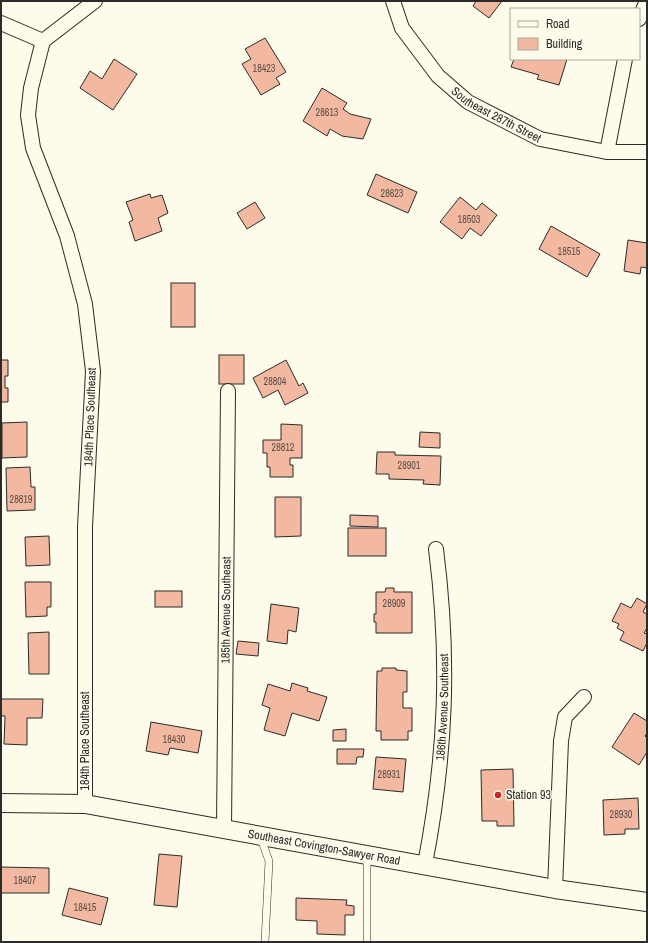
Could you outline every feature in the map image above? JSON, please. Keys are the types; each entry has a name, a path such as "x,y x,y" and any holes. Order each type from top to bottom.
{"street":[{"path":"1,23 42,41 95,1"},
{"name":"Southeast 287th Street","path":"393,1 402,28 438,76 468,102 540,139 607,152 647,152"},
{"path":"640,17 647,1"},
{"name":"184th Place Southeast","path":"42,41 31,88 29,108 33,148 67,236 85,304 93,371 85,526 85,804"},
{"path":"607,152 625,60"},
{"name":"185th Avenue Southeast","path":"224,828 228,392"},
{"name":"186th Avenue Southeast","path":"425,864 438,790 445,712 444,630 436,549"},
{"path":"555,889 561,741 565,717 584,698"},
{"name":"Southeast Covington-Sawyer Road","path":"1,804 85,804 425,864 555,889 647,902"}],"lane":[{"path":"259,834 269,861 265,942"},
{"path":"367,854 367,942"}],"building":[{"path":"476,1 502,1 489,18 473,6"},
{"path":"265,38 286,72 276,78 280,84 261,95 242,64 251,59 245,49"},
{"path":"114,59 137,74 113,110 80,88 90,71 102,79"},
{"path":"514,60 567,60 559,85 537,79 539,75 511,67"},
{"path":"322,88 347,103 343,109 350,114 371,119 363,139 342,136 330,129 327,136 303,121"},
{"path":"376,174 417,192 408,213 367,195"},
{"path":"150,194 151,198 162,195 168,213 158,218 162,231 135,241 129,222 133,220 126,202"},
{"path":"460,197 476,210 482,203 497,215 481,236 470,228 462,239 440,222"},
{"path":"255,202 265,218 247,229 237,213"},
{"path":"551,226 600,254 587,277 539,249"},
{"path":"628,240 647,243 647,268 641,267 640,274 624,271"},
{"path":"171,283 195,283 195,327 171,327"},
{"path":"219,355 244,355 244,384 219,384"},
{"path":"1,360 8,360 8,376 5,376 5,388 8,388 8,402 1,402"},
{"path":"286,360 299,386 303,383 308,393 285,405 278,390 263,398 253,378"},
{"path":"27,422 27,457 2,458 2,423"},
{"path":"281,424 302,425 302,458 290,458 290,465 293,465 293,477 270,477 270,467 267,467 267,453 263,453 263,440 281,440"},
{"path":"420,432 440,433 440,448 419,447"},
{"path":"377,452 395,452 395,455 441,456 440,485 423,484 424,480 389,479 389,474 376,474"},
{"path":"30,467 31,487 35,487 35,510 7,511 6,468"},
{"path":"275,497 301,497 301,536 275,537"},
{"path":"350,515 378,516 378,527 350,526"},
{"path":"348,528 386,528 386,556 348,556"},
{"path":"49,536 50,565 26,566 25,537"},
{"path":"25,582 51,582 51,607 47,607 47,616 26,617"},
{"path":"386,588 394,588 394,592 412,592 412,633 376,633 374,614 376,614 376,592 385,592"},
{"path":"155,591 182,591 182,607 155,607"},
{"path":"637,598 647,604 643,612 647,614 647,628 644,633 647,634 647,643 643,651 620,640 624,632 617,628 619,624 612,621 621,603 631,608"},
{"path":"271,604 299,608 296,632 288,630 287,644 267,641"},
{"path":"49,632 49,674 29,674 28,633"},
{"path":"238,641 259,643 258,656 236,654"},
{"path":"382,668 396,668 396,670 407,671 407,692 403,692 403,708 412,708 412,731 408,731 408,740 381,740 381,731 376,731 377,671 382,671"},
{"path":"292,683 308,688 307,691 327,697 319,721 292,713 285,736 264,730 270,708 262,705 268,684 290,691"},
{"path":"1,699 43,699 42,718 27,718 27,745 4,744 5,716 1,716"},
{"path":"634,713 647,721 647,733 645,736 647,738 647,752 639,765 612,747"},
{"path":"151,722 202,731 198,753 170,748 168,755 146,751"},
{"path":"346,729 346,741 333,741 333,730"},
{"path":"337,749 364,749 363,757 357,757 356,764 337,764"},
{"path":"376,757 406,759 403,792 373,789"},
{"name":"Station 93","path":"513,769 514,826 497,826 497,821 482,821 481,770"},
{"path":"638,798 639,829 625,829 625,834 604,835 603,800"},
{"path":"159,854 182,856 177,907 154,905"},
{"path":"1,867 49,868 49,893 1,893"},
{"path":"69,888 108,898 101,925 62,915"},
{"path":"296,898 347,900 346,905 354,906 354,915 345,915 345,935 317,934 317,921 296,920"}],"place":[{"name":"Station 93","path":"498,795"}]}
